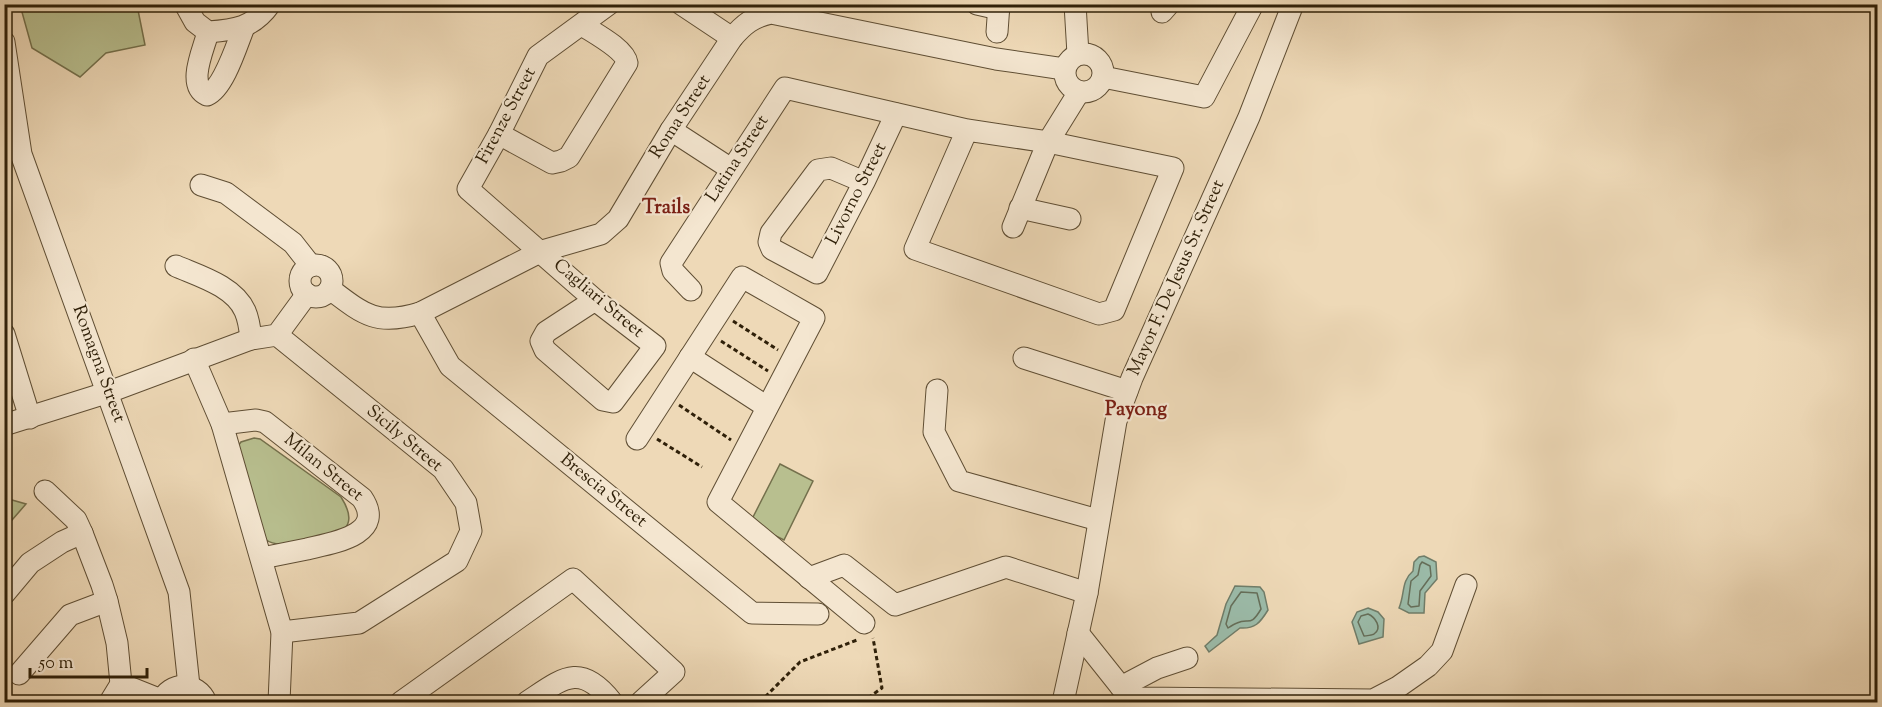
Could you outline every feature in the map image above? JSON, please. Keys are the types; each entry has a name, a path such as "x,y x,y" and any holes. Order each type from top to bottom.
{"street":[{"path":"185,4 195,22 208,32 244,27 256,20 268,6"},
{"name":"Firenze Street","path":"468,189 499,134 538,56 609,4"},
{"path":"681,4 732,38"},
{"path":"978,4 999,7 997,32"},
{"path":"1071,62 1084,54 1097,58 1103,70 1101,83 1091,91 1079,92 1066,81 1071,62 1075,4"},
{"path":"1103,77 1204,97 1253,4"},
{"name":"Mayor F. De Jesus Sr. Street","path":"1063,702 1087,593 1116,421 1127,390 1249,117 1293,4"},
{"name":"Roma Street","path":"330,289 356,309 370,316 400,319 420,313 542,251 601,234 618,219 671,130 732,38 756,16 771,13 996,59 1071,62"},
{"path":"499,134 552,163 561,162 568,157 627,63 622,52 582,25"},
{"path":"208,32 196,81 201,91 207,95 216,90 221,81 244,27"},
{"name":"Romagna Street","path":"4,42 21,154 109,392 179,592 189,686"},
{"name":"Latina Street","path":"691,290 673,272 671,263 785,88 896,114"},
{"path":"1070,219 1016,218 1048,142 1079,92"},
{"path":"896,114 967,130 1048,142 1173,168 1114,310 1099,314 915,249 967,130"},
{"name":"Livorno Street","path":"864,183 831,168 818,170 771,233 769,242 772,249 817,273 864,183 896,114"},
{"path":"671,130 731,170"},
{"path":"201,185 226,193 293,243 310,266"},
{"name":"Cagliari Street","path":"468,189 596,300 655,346 613,402 603,400 546,350 541,341 546,332 596,300"},
{"path":"320,265 329,271 333,280 330,289 322,296 308,294 300,282 303,272 310,266 320,265"},
{"path":"176,266 221,286 235,297 245,309 251,339"},
{"path":"640,435 742,277 814,318 718,502 868,629"},
{"path":"4,424 30,418 109,392 251,339 277,335 308,294"},
{"name":"Brescia Street","path":"420,313 450,366 752,613 818,614"},
{"path":"4,334 30,418"},
{"name":"Sicily Street","path":"277,335 443,469 466,503 471,531 457,561 359,623 282,632"},
{"path":"690,357 767,407"},
{"path":"1024,358 1127,390"},
{"path":"195,359 222,424 282,632 279,702"},
{"path":"937,390 934,432 959,481 1098,520"},
{"name":"Milan Street","path":"222,424 256,420 265,422 362,498 367,505 369,514 366,524 344,541 262,558"},
{"path":"45,491 76,520 102,585 117,643 116,693 161,701 165,694 176,687 189,686 202,694 206,702"},
{"path":"4,594 30,563 82,533"},
{"path":"809,578 844,565 895,605 1006,567 1087,593"},
{"path":"401,702 573,579 674,672 641,702"},
{"path":"1078,633 1121,687 1138,698 1373,700 1398,687 1428,666 1442,651 1466,585"},
{"path":"20,674 70,615 107,601"},
{"path":"1121,687 1157,668 1187,658"},
{"path":"527,702 559,681 579,678 595,684 612,702"}],"path":[{"path":"719,312 792,359"},
{"path":"707,331 781,380"},
{"path":"665,396 745,449"},
{"path":"640,435 702,467"},
{"path":"760,702 800,662 868,629 882,688 862,702"}],"shaded area":[{"path":"20,5 137,5 145,45 106,53 80,77 32,48"},
{"path":"254,438 260,439 341,497 349,517 344,529 330,536 287,544 275,544 265,539 238,446 241,442"},
{"path":"780,464 813,481 784,540 750,523"},
{"path":"4,498 26,504 5,528"}],"water":[{"path":"1424,556 1436,562 1437,579 1425,593 1424,613 1409,613 1399,608 1405,583 1413,571 1414,562"},
{"path":"1235,586 1260,587 1264,592 1268,610 1257,624 1240,628 1209,652 1205,646 1217,635 1226,604"},
{"path":"1368,608 1378,612 1384,619 1383,637 1359,644 1352,622 1357,612"}],"district":[{"name":"Trails","path":"666,208"},
{"name":"Payong","path":"1136,410"}]}
